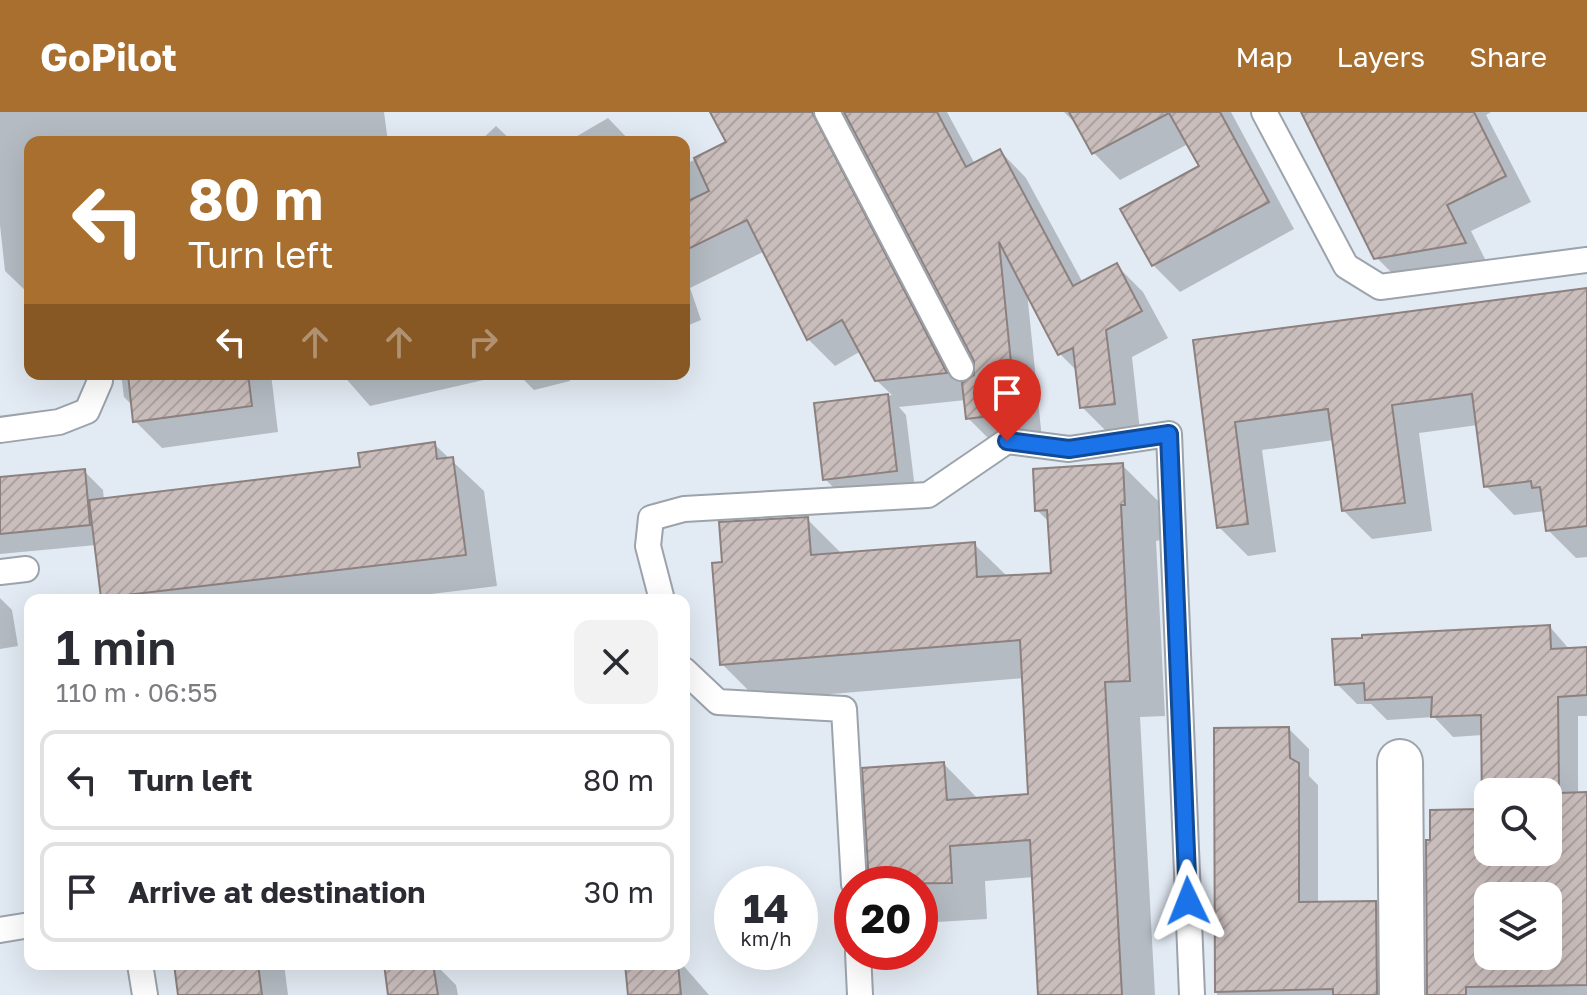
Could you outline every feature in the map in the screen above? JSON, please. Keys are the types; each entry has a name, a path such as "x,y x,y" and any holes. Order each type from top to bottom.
{"street":[{"path":"1400,762 1402,995"}],"lane":[{"path":"827,112 961,368"},
{"path":"1264,112 1346,266 1380,287 1587,260"},
{"path":"0,430 59,422 87,411 100,380"},
{"path":"660,594 648,546 651,518 684,509 928,495 1007,441 1069,449 1169,434 1192,995"},
{"path":"0,572 26,569"},
{"path":"690,676 718,702 844,709 853,866"},
{"path":"0,930 24,926"},
{"path":"141,970 145,995"},
{"path":"859,970 860,995"}],"building":[{"path":"710,112 812,112 947,373 875,381 842,320 807,340 747,220 690,248 690,200 709,191 694,158 726,142"},
{"path":"844,112 937,112 966,167 1000,149 1073,286 1117,263 1142,311 1106,330 1115,404 1080,408 1073,348 1058,355 999,242 1016,413 966,419 962,383 974,375 974,361"},
{"path":"1069,112 1220,112 1269,202 1152,266 1120,209 1199,166 1169,113 1092,154"},
{"path":"1301,112 1474,112 1506,176 1447,205 1466,243 1374,259"},
{"path":"1587,288 1587,526 1546,531 1540,487 1532,488 1531,481 1484,487 1472,394 1392,405 1405,503 1342,511 1328,409 1235,422 1248,524 1217,528 1193,340"},
{"path":"129,380 249,380 252,406 133,422"},
{"path":"888,394 897,471 823,480 814,403"},
{"path":"435,442 437,459 453,457 466,555 135,594 101,594 89,500 360,467 358,453"},
{"path":"1123,463 1125,505 1121,505 1130,681 1105,682 1122,995 1038,995 1030,840 950,846 952,883 938,883 938,866 868,866 862,768 944,762 947,800 1028,794 1020,640 720,665 712,563 722,562 719,522 808,517 811,555 975,542 977,577 1051,573 1047,510 1035,511 1033,469"},
{"path":"85,469 90,525 0,534 0,477"},
{"path":"1550,625 1551,649 1587,647 1587,695 1558,697 1559,778 1482,778 1481,715 1431,717 1432,697 1365,700 1364,683 1335,685 1332,639 1362,638 1362,635"},
{"path":"1289,727 1290,758 1299,763 1299,902 1376,901 1377,995 1333,995 1333,989 1215,992 1214,728"},
{"path":"1587,792 1587,985 1466,987 1466,995 1427,995 1426,840 1430,840 1430,810 1474,809 1474,866 1562,866 1562,793"},
{"path":"175,970 259,970 262,995 178,995"},
{"path":"385,970 434,970 438,995 388,995"},
{"path":"626,970 679,970 681,995 628,995"}],"route":[{"path":"1007,441 1069,449 1169,434 1188,901"}]}
